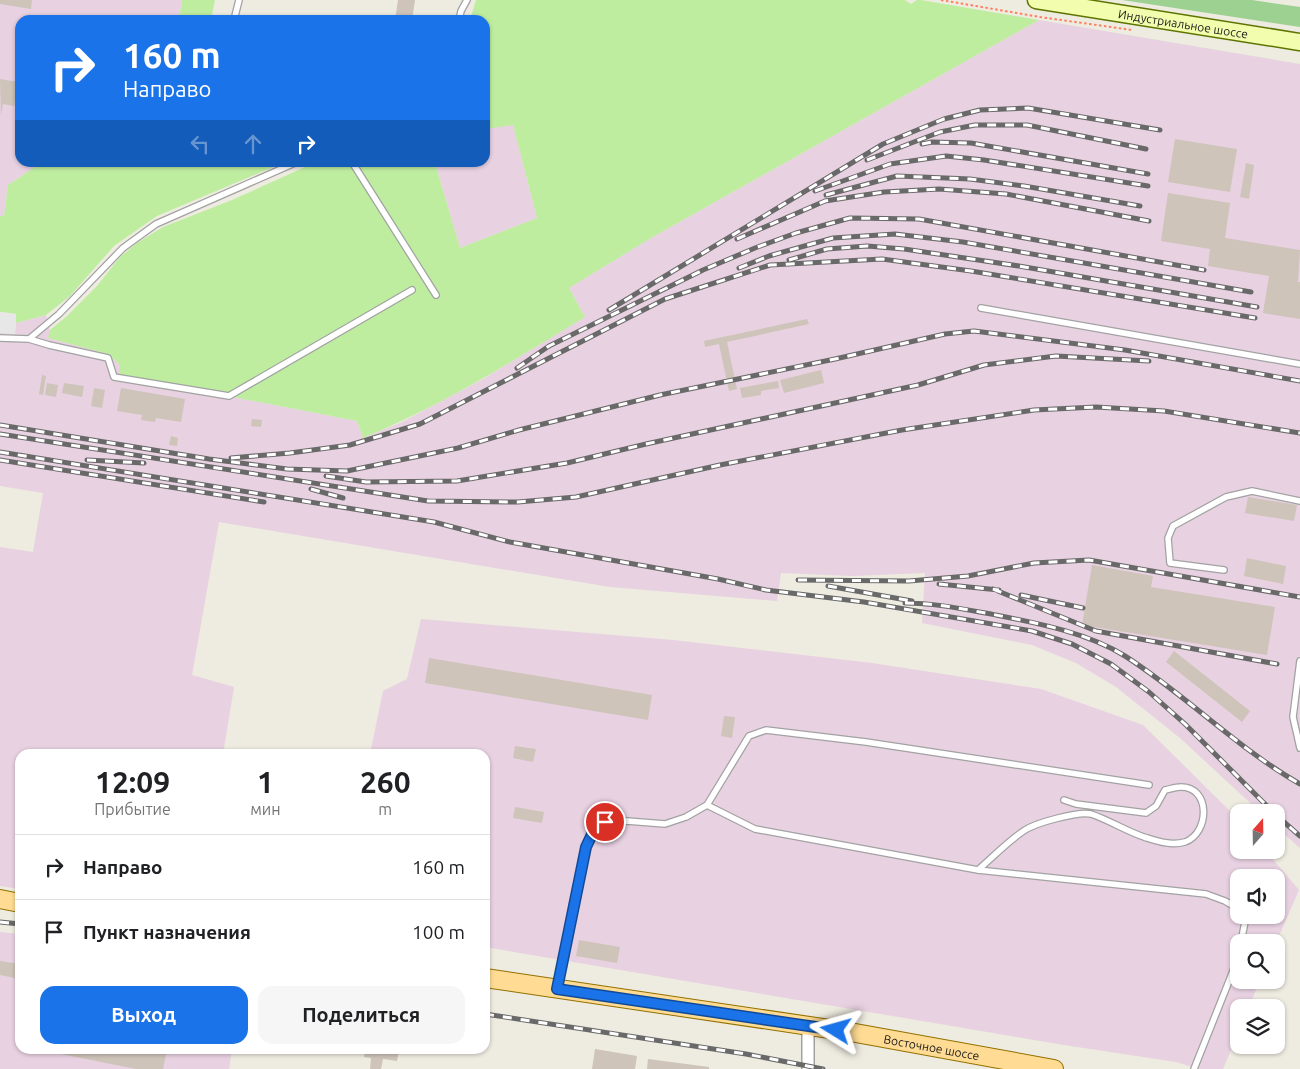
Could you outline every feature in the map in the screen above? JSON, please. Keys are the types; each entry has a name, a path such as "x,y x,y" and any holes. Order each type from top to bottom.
{"main road":[{"name":"Индустриальное шоссе","path":"1036,0 1300,42"},
{"path":"0,899 15,902"},
{"name":"Восточное шоссе","path":"490,979 850,1032 1054,1069"}],"street":[{"path":"808,1026 808,1069"}],"lane":[{"path":"235,15 239,0"},
{"path":"460,15 467,0"},
{"path":"29,339 58,314 123,248 156,224 286,167"},
{"path":"355,167 436,294"},
{"path":"0,338 29,339 108,358 114,377 229,396 412,290"},
{"path":"981,308 1300,364"},
{"path":"1224,570 1170,563 1168,538 1172,526 1226,497 1252,491 1300,501"},
{"path":"1300,661 1293,717 1300,748"},
{"path":"557,989 586,847 595,828 605,822 627,821 665,824 686,817 707,804 749,736 766,730 866,742 1149,785"},
{"path":"978,870 1026,829 1071,814 1089,814 1134,834 1167,844 1186,842 1200,829 1204,816 1203,803 1196,792 1181,787 1165,790 1156,806 1146,813 1076,804 1064,800"},
{"path":"707,804 755,829 978,870 1206,894 1230,903"},
{"path":"1194,1069 1230,979"}],"shaded area":[{"path":"0,0 182,0 180,15 15,15 15,167 35,167 8,185 4,216 0,216"},
{"path":"1039,20 1300,64 1300,848 1285,835 1285,804 1251,804 1180,738 1116,687 1076,663 1032,645 922,623 925,573 852,576 781,573 777,601 610,587 219,522 192,675 234,687 224,749 15,749 15,888 0,886 0,547 33,552 43,493 0,486 0,333 15,334 16,323 46,315 50,330 49,338 108,354 119,364 121,375 357,421 363,438 402,422 483,379 585,317 569,288 651,238"},
{"path":"513,124 537,218 460,248 436,167 490,167 490,128"},
{"path":"0,312 16,314 15,334 0,333"},
{"path":"421,619 673,640 872,663 1041,689 1143,725 1230,811 1230,859 1273,859 1281,869 1230,869 1230,924 1284,924 1280,934 1230,934 1230,989 1256,989 1252,999 1230,999 1230,1052 1223,1069 1199,1069 1176,1062 1064,1045 490,948 490,749 371,749 383,691 407,679"},
{"path":"1285,874 1299,890 1285,922"},
{"path":"0,932 15,934 15,1054 231,1054 229,1069 0,1069"}],"green space":[{"path":"182,0 215,0 212,15 180,15"},
{"path":"476,0 905,0 911,4 921,0 1039,20 651,238 569,288 585,317 449,397 363,438 357,421 120,375 119,364 108,354 48,338 50,330 97,286 120,257 137,243 163,227 232,200 305,167 436,167 460,248 537,218 513,125 490,128 490,15 472,15"},
{"path":"1122,0 1252,0 1300,7 1300,27"},
{"path":"35,167 273,167 157,216 114,246 70,296 46,315 16,323 16,314 0,312 0,216 4,216 8,185"}],"building":[{"path":"0,0 32,0 31,9 0,4"},
{"path":"398,0 415,0 413,15 396,15"},
{"path":"0,79 15,82 14,106 3,104 1,116"},
{"path":"1175,139 1237,149 1230,192 1168,182"},
{"path":"1246,163 1254,165 1249,199 1240,197"},
{"path":"1168,193 1230,203 1225,238 1300,250 1298,282 1300,282 1300,319 1263,313 1269,276 1208,266 1210,249 1161,241"},
{"path":"807,319 809,324 727,342 737,389 729,391 719,344 705,347 704,341"},
{"path":"821,370 824,383 784,393 780,380"},
{"path":"42,375 46,376 43,395 39,394"},
{"path":"778,381 779,388 761,391 761,395 742,398 740,388"},
{"path":"47,383 58,385 56,397 45,395"},
{"path":"64,383 84,386 82,397 62,393"},
{"path":"94,388 105,390 102,408 91,406"},
{"path":"121,388 185,399 181,422 156,418 155,422 141,420 142,415 117,411"},
{"path":"252,419 262,420 261,427 251,426"},
{"path":"171,436 178,438 177,446 169,445"},
{"path":"1248,497 1297,505 1294,521 1245,513"},
{"path":"1247,558 1286,566 1283,584 1244,576"},
{"path":"1092,565 1153,576 1151,587 1275,607 1267,655 1082,625"},
{"path":"1174,651 1250,711 1242,722 1166,662"},
{"path":"429,658 652,695 648,720 425,683"},
{"path":"724,716 735,717 732,738 721,736"},
{"path":"515,746 536,749 533,762 513,758"},
{"path":"515,807 544,812 542,823 513,818"},
{"path":"579,940 620,947 617,963 576,956"},
{"path":"0,961 15,963 15,978 0,975"},
{"path":"595,1049 637,1056 635,1069 592,1069"},
{"path":"61,1054 166,1054 163,1069 136,1069"},
{"path":"364,1054 398,1054 397,1061 383,1059 381,1069 370,1069 371,1058 364,1057"},
{"path":"648,1059 709,1067 709,1069 647,1069"}],"railway":[{"path":"609,310 883,144 944,119 980,110 1028,108 1160,130"},
{"path":"867,160 940,132 975,125 1027,125 1146,149"},
{"path":"922,144 932,142 971,143 1148,174"},
{"path":"815,191 890,164 946,156 984,160 1148,186"},
{"path":"826,195 897,176 970,179 1024,186 1140,206"},
{"path":"737,239 825,201 884,192 939,189 1006,194 1149,221"},
{"path":"517,368 549,346 703,270 796,233 850,218 919,219 1204,270"},
{"path":"739,268 769,256 833,238 895,234 963,242 1251,292"},
{"path":"789,260 827,249 867,246 904,249 1019,266 1257,307"},
{"path":"231,458 350,445 420,424 665,299 770,265 882,259 971,271 1255,318"},
{"path":"0,425 209,459 287,469 347,471 458,448 519,430 660,395 945,334 974,331 1125,350 1300,381"},
{"path":"326,476 366,482 457,481 567,463 918,385 984,365 1056,356 1149,361"},
{"path":"0,434 428,501 518,502 576,497 720,465 902,430 1034,410 1096,407 1164,411 1300,433"},
{"path":"0,452 434,522 510,542 718,579 766,590 864,602 1032,631 1072,644 1111,664 1149,692 1185,724 1265,804"},
{"path":"0,460 264,502"},
{"path":"87,460 144,463"},
{"path":"311,489 343,498"},
{"path":"798,580 909,581 968,576 1034,563 1089,560 1300,597"},
{"path":"939,584 999,590"},
{"path":"828,586 912,601"},
{"path":"993,589 1096,631 1277,664"},
{"path":"1021,595 1083,608"},
{"path":"905,603 948,607 1025,621 1060,629 1110,648 1147,671 1233,738 1300,784"},
{"path":"1285,823 1300,836"},
{"path":"0,922 15,924"},
{"path":"490,1015 746,1054 823,1069"}],"route":[{"path":"605,822 595,828 586,847 557,989 836,1030"}]}
